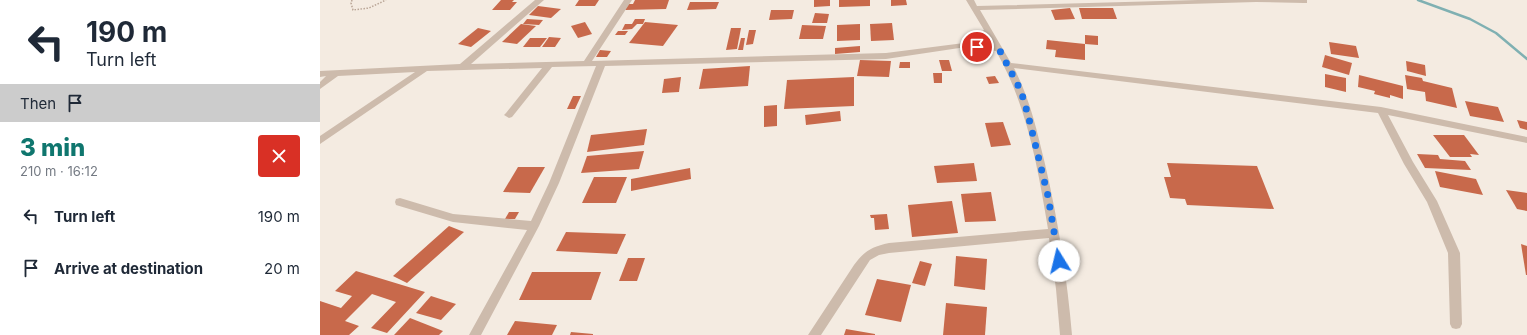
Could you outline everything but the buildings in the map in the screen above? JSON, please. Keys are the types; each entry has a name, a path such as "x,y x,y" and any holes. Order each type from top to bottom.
{"street":[{"path":"462,67 540,0"},
{"path":"586,64 628,0"},
{"path":"1066,335 1063,289 1048,196 1028,115 1021,91 1008,65 972,4 1155,4 1256,0 1304,1"},
{"path":"966,45 988,32"},
{"path":"320,74 462,67 586,64 601,65 886,56 966,45 999,49"},
{"path":"509,115 549,65"},
{"path":"475,335 534,226 554,183 601,65"},
{"path":"1008,65 1381,110 1527,140"},
{"path":"320,141 426,69"},
{"path":"320,86 335,74"},
{"path":"1381,110 1409,164 1432,201 1454,253 1456,324"},
{"path":"400,202 453,218 534,226"},
{"path":"814,335 866,257 876,251 889,248 1054,233"}],"path":[{"path":"352,0 351,3 353,10 369,8 386,0"}],"waterway":[{"path":"1418,0 1470,19 1496,33 1527,59"}],"route":[{"path":"977,47 999,49 1021,91 1048,196 1059,261"}]}
